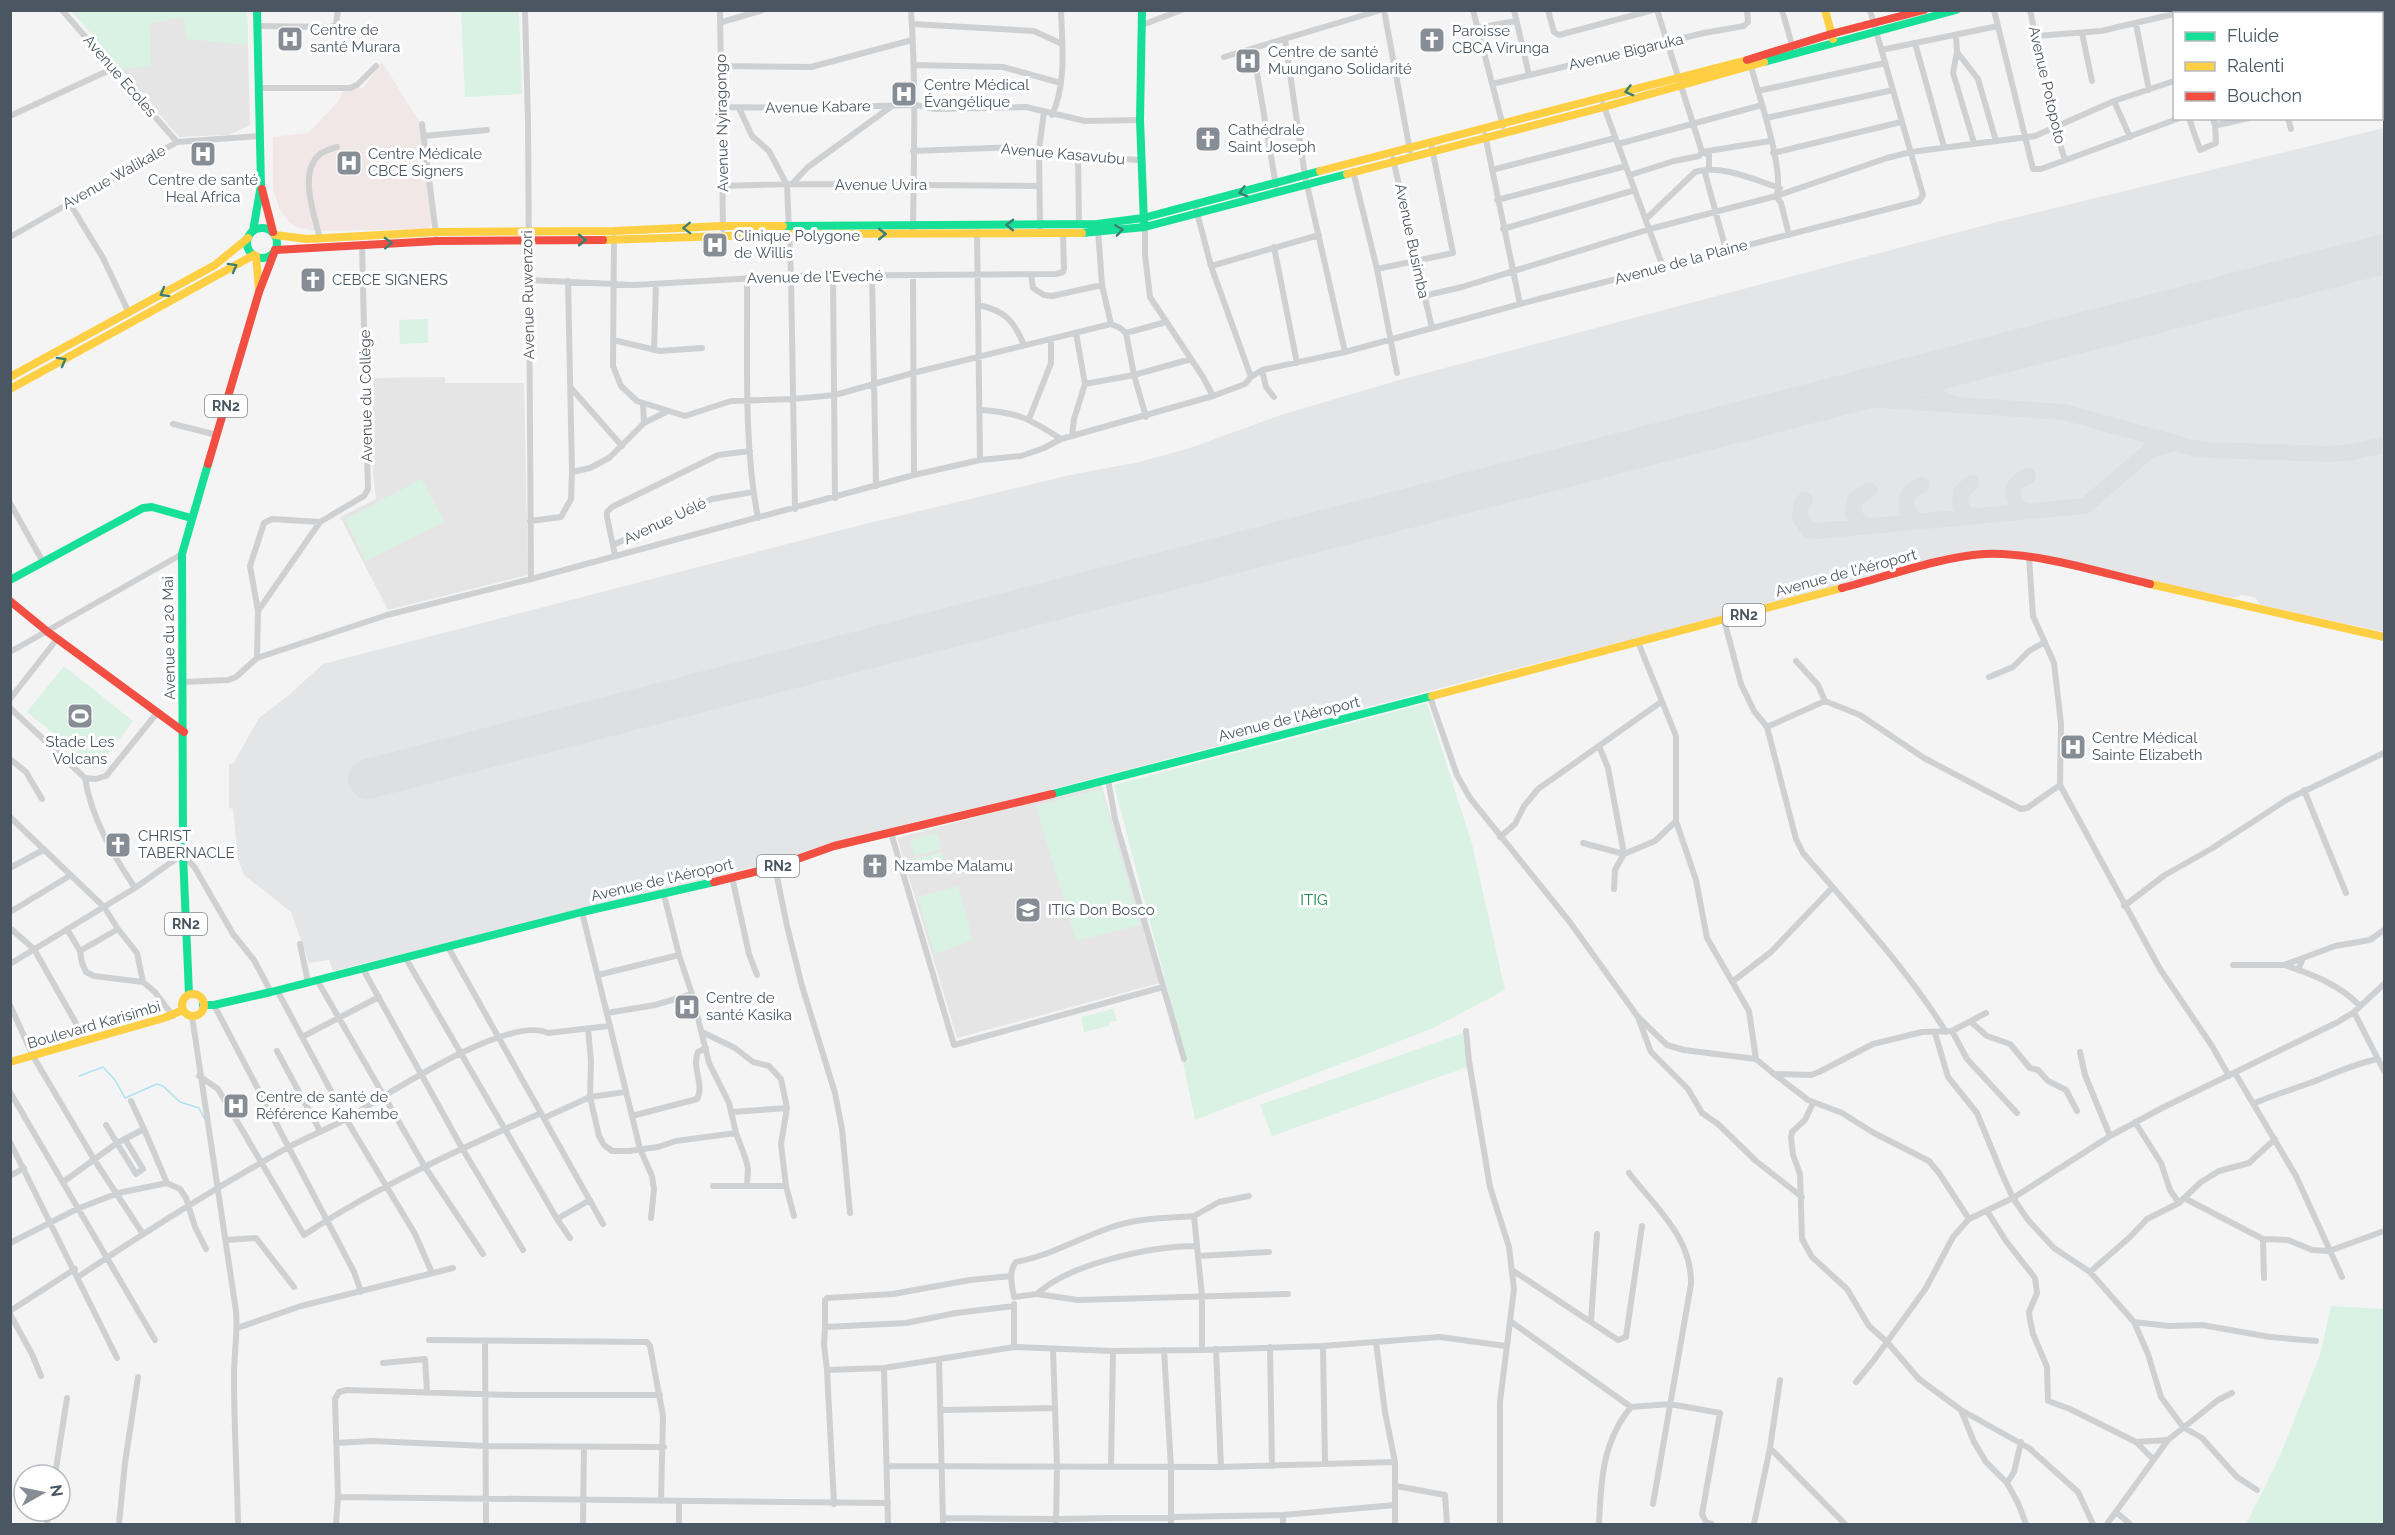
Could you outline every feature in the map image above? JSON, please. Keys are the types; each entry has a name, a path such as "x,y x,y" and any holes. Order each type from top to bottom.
{"main road":[{"name":"RN2","path":"257,10 261,185 277,243 259,292"},
{"path":"1142,10 1140,120 1144,222"},
{"path":"1825,10 1832,38"},
{"path":"1874,27 1908,12 1924,10"},
{"path":"913,230 977,224 1063,234 1197,214 1278,192 1306,180 1750,63 1832,38 1956,10"},
{"path":"1750,63 1792,45 1832,38"},
{"path":"1144,222 1275,183 1306,180"},
{"name":"RN2","path":"259,292 255,256 248,248 261,185"},
{"path":"10,377 215,265 250,234 261,228 274,234 320,239 528,235 614,236 790,230 913,230 977,235 1079,224 1097,229"},
{"path":"10,389 255,256 267,257 274,251 436,236"},
{"name":"Avenue du 20 Mai","path":"189,994 183,854 182,554 259,292"},
{"path":"10,580 147,507 191,518"},
{"name":"Avenue de l'Aéroport","path":"203,1005 214,1005 274,991 582,912 732,878 775,867 834,846 1430,697 1960,557 1986,554 2029,557 2385,637"},
{"path":"10,601 57,639 184,732"},
{"name":"RN2","path":"183,1010 183,999 189,994"},
{"path":"183,1010 192,1016 199,1014 203,1005 200,997 189,994"},
{"name":"Boulevard Karisimbi","path":"10,1062 173,1016 183,1010"}],"street":[{"name":"Avenue Ecoles","path":"62,10 177,142"},
{"path":"257,26 332,27 336,24 338,10"},
{"name":"Avenue Ruwenzori","path":"525,10 528,122 531,579"},
{"name":"Avenue Nyiragongo","path":"720,10 722,22 720,107 723,231"},
{"path":"722,22 763,10"},
{"path":"910,10 916,105 913,151 913,230"},
{"path":"1052,115 1059,99 1061,83 1061,10"},
{"path":"1142,25 1182,10"},
{"path":"1224,57 1382,10 1410,153"},
{"path":"1473,10 1503,129"},
{"path":"1514,10 1529,75"},
{"path":"1548,10 1554,32 1558,35 1655,10 1694,123 1700,154 1699,167 1705,173 1726,250"},
{"name":"Avenue Bigaruka","path":"1492,84 1666,42 1744,26 1748,22 1747,10"},
{"path":"1782,10 1792,45"},
{"name":"Avenue de la Plaine","path":"257,658 387,615 531,579 914,475 980,460 1021,456 1061,439 1146,417 1213,396 1245,384 1251,377 1263,370 1345,352 1921,200 1923,195 1870,10"},
{"path":"1994,10 2033,169 2041,169 2175,120"},
{"name":"Avenue Potopoto","path":"2030,10 2055,128 2065,160"},
{"path":"2036,36 2082,33 2173,15"},
{"path":"1477,28 1516,21"},
{"path":"912,24 1034,31 1062,45"},
{"path":"2136,24 2149,90"},
{"path":"1881,50 1998,26"},
{"path":"2082,33 2092,81"},
{"path":"1956,35 1957,52 1953,73 1974,143"},
{"path":"721,66 811,68 912,40"},
{"path":"1285,40 1306,180 1345,352"},
{"path":"1915,43 1944,147"},
{"path":"1253,49 1278,192"},
{"path":"1957,52 1978,79 1996,141"},
{"path":"1750,63 1783,189"},
{"path":"1758,91 1885,63"},
{"path":"914,65 1003,67 1061,83"},
{"path":"258,88 350,88 357,85 376,66"},
{"path":"10,116 114,68"},
{"path":"1424,296 1512,272 1650,229 1776,196 1783,189 1911,152 2027,137 2055,128 2114,101 2173,82"},
{"path":"1766,118 1893,90"},
{"path":"2114,101 2130,137"},
{"path":"1603,102 1663,267"},
{"name":"Avenue Kabare","path":"720,107 916,105 935,109 1026,106 1052,115 1096,122 1140,120"},
{"path":"1492,170 1762,105"},
{"path":"789,184 808,167 892,106"},
{"path":"739,108 752,136 769,152 789,184 795,508"},
{"path":"1040,230 1039,149 1044,112"},
{"path":"2190,120 2200,150 2216,143 2214,121"},
{"path":"2289,120 2291,129"},
{"path":"1773,153 1901,122"},
{"path":"422,124 436,236"},
{"path":"424,136 487,130"},
{"path":"1484,133 1520,304"},
{"name":"Avenue Walikale","path":"10,237 177,142 260,136"},
{"path":"1630,175 1700,154 1770,141"},
{"path":"320,239 310,202 309,183 312,168 319,155 337,147"},
{"name":"Avenue Kasavubu","path":"913,151 1010,147 1039,149 1078,157 1141,160"},
{"path":"1377,269 1451,254 1454,250 1432,147"},
{"path":"1700,154 1709,155 1710,162 1704,170"},
{"path":"1078,157 1079,224"},
{"name":"Avenue Busimba","path":"1393,157 1432,328"},
{"path":"1497,200 1626,166"},
{"path":"1352,168 1377,269 1397,373"},
{"path":"1646,219 1695,172 1704,170 1715,169 1783,189"},
{"name":"Avenue Uvira","path":"723,186 789,184 1039,186"},
{"path":"1503,229 1635,190"},
{"path":"1776,196 1781,202 1789,235"},
{"path":"69,202 103,258 129,313"},
{"path":"1195,205 1211,266 1251,377"},
{"path":"1144,222 1148,291 1213,396"},
{"path":"977,224 980,460"},
{"path":"1097,229 1102,285 1111,324"},
{"name":"Avenue de l'Eveché","path":"528,280 657,284 791,276 1063,272 1063,234"},
{"path":"1211,266 1319,235"},
{"path":"614,236 613,366 616,376 629,394 643,404 666,412 690,416 717,404 749,399 793,399 835,395 913,372 1111,324 1126,333 1134,375 1146,417"},
{"name":"Avenue du Collège","path":"320,522 364,496 368,489 362,244"},
{"path":"1274,247 1297,363"},
{"path":"1031,274 1033,288 1044,295 1052,296 1102,285"},
{"path":"833,276 835,498"},
{"path":"872,276 876,486"},
{"path":"913,276 914,475"},
{"path":"747,278 750,451 753,492 758,518"},
{"path":"530,521 557,519 564,514 571,499 573,472 568,281"},
{"path":"654,350 657,284"},
{"path":"978,305 1002,313 1017,328 1024,345"},
{"path":"1126,333 1166,322"},
{"path":"1072,436 1074,418 1085,384 1076,333"},
{"path":"1029,419 1051,363 1051,339"},
{"path":"613,340 654,350 702,348"},
{"path":"1085,384 1134,375 1191,359"},
{"path":"1263,370 1266,387 1274,397"},
{"path":"571,388 622,446"},
{"path":"643,404 644,423"},
{"path":"980,410 1003,411 1029,419 1061,439"},
{"path":"573,472 602,463 644,423 666,412"},
{"path":"173,424 218,436"},
{"path":"615,555 607,517 607,512 612,507 718,455 750,451"},
{"name":"Avenue Uélé","path":"613,545 712,499 753,492"},
{"path":"10,503 43,562"},
{"path":"183,682 228,680 236,677 257,658 258,611 250,566 264,523 272,519 320,522"},
{"path":"258,611 320,522"},
{"path":"10,652 182,554"},
{"path":"2029,557 2033,616 2054,663 2061,724 2060,785 2160,969 2275,1139 2296,1176 2342,1277"},
{"path":"1724,620 1741,684 1754,711 1767,727 1799,847 1949,1032 1967,1059 2017,1113"},
{"path":"10,699 57,639"},
{"path":"1638,642 1677,741 1676,821 1696,880 1707,938 1749,1011 1756,1059"},
{"path":"1989,677 2013,667 2029,651 2045,642"},
{"path":"1796,661 1818,685 1825,701 1860,715 1924,758 2021,809 2060,785"},
{"path":"1430,697 1457,775 1470,798 1569,921 1638,1017 1674,1049 1756,1059 1813,1103 1842,1113 1874,1133 1929,1161 1970,1219"},
{"path":"1767,727 1825,701"},
{"path":"1500,837 1515,824 1526,802 1538,789 1660,702"},
{"path":"10,708 85,778 91,806 110,848 135,888"},
{"path":"85,778 96,779 106,776 157,713"},
{"path":"1599,746 1608,768 1624,854 1615,870 1614,889"},
{"path":"2124,906 2164,875 2304,790 2385,753"},
{"path":"10,759 26,772 42,799"},
{"path":"1108,779 1115,819 1184,1059"},
{"path":"2304,790 2346,892"},
{"path":"11,820 104,907 137,953 143,982"},
{"path":"1583,843 1624,854 1655,841 1676,821"},
{"path":"891,833 954,1045 1163,987"},
{"path":"10,868 43,850"},
{"path":"10,964 135,888 183,854 195,868 233,934 254,960 302,1037 346,1119 415,1234 432,1273"},
{"path":"775,867 802,986 835,1093 842,1129 850,1213"},
{"path":"10,912 71,875"},
{"path":"732,878 749,954 757,975"},
{"path":"1732,982 1771,952 1832,888"},
{"path":"664,895 709,1063 728,1100 748,1168 747,1186"},
{"path":"582,912 640,1149 650,1168 654,1189 651,1218"},
{"path":"10,928 34,949 86,1041"},
{"path":"67,929 80,951 83,968 89,974 143,982 151,987 173,1016"},
{"path":"80,951 118,929"},
{"path":"2284,965 2335,946 2370,940 2385,930"},
{"path":"300,944 313,981 339,1018 425,1167 483,1254"},
{"path":"448,947 603,1224"},
{"path":"598,975 679,955"},
{"path":"405,957 556,1219 570,1238"},
{"path":"2298,970 2303,958"},
{"path":"2233,965 2284,965 2347,993 2360,1006"},
{"path":"363,969 462,1148 523,1250"},
{"path":"1856,1382 1926,1288 1953,1237 1970,1219 2013,1198 2135,1122 2354,1012 2385,984"},
{"path":"607,1013 655,1005 692,994"},
{"path":"302,1037 379,998"},
{"path":"10,1005 33,1056 95,1161 143,1234"},
{"path":"214,1005 290,1147 354,1272 361,1292"},
{"path":"2354,1012 2385,1071"},
{"path":"1774,1074 1811,1075 1873,1044 1922,1032 1949,1032 1986,1013"},
{"path":"192,1016 237,1328 234,1377 238,1524"},
{"path":"1638,1017 1651,1052 1688,1089 1702,1113 1718,1124 1756,1161 1802,1197"},
{"path":"1971,1022 1987,1036 2010,1044 2030,1068 2038,1070 2048,1081 2066,1090 2077,1112"},
{"path":"78,1277 218,1188 290,1147 346,1119 459,1052 533,1030 548,1033 609,1026"},
{"path":"588,1029 591,1061 590,1097 599,1136 612,1151 657,1148 676,1141 736,1133"},
{"path":"1466,1031 1490,1187 1509,1247 1514,1298 1500,1402 1500,1524"},
{"path":"702,1032 735,1047 753,1062 773,1069 781,1079 787,1108 781,1141 786,1186 794,1216"},
{"path":"1935,1033 1948,1077 1977,1113 2013,1198 2028,1220 2054,1248 2091,1272 2134,1322 2148,1354 2161,1397 2183,1427 2202,1438 2238,1477 2258,1490"},
{"path":"633,1116 697,1099 700,1093 695,1060 698,1052 706,1048"},
{"path":"277,1051 320,1131"},
{"path":"2080,1052 2085,1075 2110,1136"},
{"path":"2253,1104 2347,1066 2378,1059"},
{"path":"199,1076 218,1089 304,1235 327,1220 462,1148 590,1097 625,1092"},
{"path":"10,1092 155,1340"},
{"path":"131,1101 167,1183"},
{"path":"1813,1103 1805,1120 1792,1132 1791,1138 1793,1155 1800,1174 1802,1239 1812,1257 1847,1289 1869,1326 1887,1342 1919,1379 1961,1410 2021,1442 2078,1492 2093,1524"},
{"path":"732,1112 787,1108"},
{"path":"2135,1122 2161,1163 2170,1190 2182,1200 2263,1239 2288,1240 2306,1248 2329,1251 2385,1231"},
{"path":"106,1125 136,1174 142,1171 125,1139"},
{"path":"63,1182 117,1143 144,1129"},
{"path":"2091,1272 2130,1238 2147,1219 2182,1200 2201,1182 2219,1172 2250,1162 2275,1139"},
{"path":"10,1142 75,1269 117,1358"},
{"path":"10,1176 24,1168"},
{"path":"1629,1173 1666,1217 1688,1256 1691,1268 1688,1304 1653,1504"},
{"path":"10,1243 77,1209 118,1193 167,1183 180,1189 206,1249"},
{"path":"713,1186 786,1186"},
{"path":"1014,1347 1014,1297 1011,1276 1013,1265 1016,1262 1047,1255 1111,1227 1129,1222 1194,1216 1219,1202 1249,1196"},
{"path":"556,1219 590,1200"},
{"path":"1987,1211 2006,1241 2035,1278 2037,1293 2030,1312 2030,1320 2033,1334 2047,1367 2048,1401 2070,1409 2136,1442 2153,1459"},
{"path":"1194,1216 1202,1296 1202,1350"},
{"path":"1512,1270 1618,1340 1626,1337 1642,1226"},
{"path":"1591,1321 1597,1234"},
{"path":"226,1240 256,1238 294,1287"},
{"path":"2263,1239 2264,1278"},
{"path":"1037,1294 1060,1278 1141,1250 1171,1246 1197,1246"},
{"path":"1198,1256 1269,1251"},
{"path":"237,1328 301,1306 453,1268"},
{"path":"41,1376 10,1312 75,1269"},
{"path":"834,1504 824,1345 825,1300 827,1298 893,1294 970,1280 1011,1276"},
{"path":"1014,1297 1037,1294 1078,1300 1288,1294"},
{"path":"825,1327 906,1323 956,1312 1014,1306"},
{"path":"1510,1321 1631,1407 1670,1404 1720,1413 1702,1514 1706,1522 1712,1524"},
{"path":"2134,1322 2169,1326 2202,1326 2270,1337 2316,1341"},
{"path":"827,1370 884,1368 1014,1347 1113,1351 1202,1350 1323,1346 1440,1337 1506,1346"},
{"path":"429,1340 647,1342 660,1395 664,1447 661,1501"},
{"path":"484,1341 486,1524"},
{"path":"1376,1342 1385,1412 1395,1462 1395,1524"},
{"path":"1323,1346 1325,1464"},
{"path":"1270,1347 1272,1466"},
{"path":"1216,1348 1221,1467"},
{"path":"1053,1350 1057,1467 1056,1522"},
{"path":"1164,1350 1171,1467 1171,1521"},
{"path":"1111,1467 1113,1351"},
{"path":"383,1363 425,1359 427,1391"},
{"path":"939,1359 943,1521 1171,1521 1283,1515 1395,1505"},
{"path":"884,1368 888,1524"},
{"path":"119,1524 125,1463 138,1377"},
{"path":"1754,1524 1770,1448 1780,1380"},
{"path":"336,1524 338,1497 335,1399 339,1392 346,1390 660,1395"},
{"path":"2107,1524 2168,1440 2232,1393"},
{"path":"57,1463 67,1398"},
{"path":"1599,1524 1604,1459 1620,1420 1631,1407"},
{"path":"941,1410 1055,1408"},
{"path":"1961,1410 1978,1449 1986,1462 2007,1483 2026,1524"},
{"path":"2136,1442 2168,1440"},
{"path":"2007,1483 2014,1472 2021,1442"},
{"path":"336,1443 664,1447"},
{"path":"583,1524 584,1447"},
{"path":"1770,1448 1845,1524"},
{"path":"888,1466 1221,1467 1395,1462"},
{"path":"1396,1486 1445,1495 1447,1524"},
{"path":"338,1497 888,1503"},
{"path":"679,1502 679,1524"},
{"path":"2116,1512 2130,1524"},
{"path":"1283,1515 1283,1524"}],"shaded area":[{"path":"72,11 247,11 250,125 229,135 179,137"},
{"name":"Centre Médicale CBCE Signers","path":"382,62 419,121 432,224 427,229 316,231 299,228 289,222 280,210 273,189 273,137 308,133 338,102 343,90 363,88"},
{"path":"2384,128 2384,632 2260,605 2255,597 2241,595 2234,598 1991,550 1498,673 673,888 333,971 329,960 309,963 291,912 244,875 238,859 233,809 229,808 229,764 233,764 259,718 323,664 861,525 1070,475 1139,462 1187,449 1284,414 1396,381 1993,223"},
{"path":"445,377 445,383 524,383 528,575 388,610 340,517 376,499 373,475 373,378"},
{"name":"ITIG Don Bosco","path":"1101,784 1160,983 957,1038 897,838"}],"green space":[{"path":"72,11 247,11 248,45 187,39 183,17 150,24 151,66 121,69"},
{"path":"461,11 519,11 522,94 465,97"},
{"path":"428,319 428,343 400,344 399,320"},
{"path":"422,479 444,522 366,561 345,519"},
{"name":"Stade Les Volcans","path":"64,666 133,721 97,769 27,712"},
{"name":"ITIG","path":"1427,703 1472,844 1505,990 1431,1029 1195,1120 1168,991 1114,785"},
{"path":"1101,789 1140,925 1076,941 1036,806"},
{"path":"937,833 941,849 914,856 910,840"},
{"path":"942,852 946,868 919,875 915,859"},
{"path":"958,886 973,940 935,954 917,897"},
{"path":"1113,1009 1117,1021 1109,1022 1109,1026 1084,1032 1081,1017"},
{"path":"1463,1033 1467,1067 1272,1136 1260,1105"},
{"path":"2331,1306 2384,1309 2384,1524 2246,1524 2280,1456 2320,1355"}],"waterway":[{"path":"79,1076 103,1067 115,1080 125,1098 157,1084 163,1086 180,1102 199,1108 204,1118"}],"taxiway":[{"path":"1945,368 1936,379 1934,388 1939,397 1951,403"},
{"path":"1835,397 2064,412 2193,448 2209,450 2330,454 2353,452 2384,445"},
{"path":"1805,500 1801,505 1800,518 1809,530 1818,531 2085,506 2150,450 2173,443"},
{"path":"2028,476 2017,483 2013,497 2021,508 2029,511"},
{"path":"1971,483 1961,492 1960,504 1966,514 1977,516"},
{"path":"1922,485 1911,492 1907,498 1906,507 1914,518 1923,522"},
{"path":"1869,490 1855,500 1853,514 1862,524 1872,526"}],"runway":[{"path":"368,779 2384,254"}],"traffic: fast":[{"path":"253,231 261,185 257,10"},
{"path":"1142,10 1140,120 1144,223"},
{"path":"1764,62 1956,10"},
{"path":"783,226 1097,224 1143,218 1320,171"},
{"path":"1082,233 1145,227 1347,174"},
{"path":"262,228 273,232 277,243 273,254 262,258 251,254 247,243 251,232 262,228"},
{"path":"189,994 183,854 182,554 208,464"},
{"path":"10,580 143,508 152,507 191,518"},
{"path":"1052,794 1432,696"},
{"path":"203,1005 214,1005 271,992 582,912 714,882"}],"traffic: slow":[{"path":"1825,10 1833,39"},
{"path":"1320,171 1747,60"},
{"path":"1347,174 1604,107 1764,62"},
{"path":"275,235 307,239 435,232 614,231 722,226 783,226"},
{"path":"603,240 790,234 1082,233"},
{"path":"10,377 215,265 248,238"},
{"path":"10,389 254,255"},
{"path":"256,256 259,289"},
{"path":"2150,584 2384,637"},
{"path":"1432,696 1842,588"},
{"path":"193,994 201,997 204,1005 201,1013 193,1016 185,1013 182,1005 185,997 193,994"},
{"path":"10,1062 164,1018 183,1010"}],"traffic: jam":[{"path":"1747,60 1831,34 1924,10"},
{"path":"262,189 273,232"},
{"path":"275,250 437,241 603,240"},
{"path":"208,464 259,292 274,253"},
{"path":"1842,588 1931,563 1984,554 2045,559 2150,584"},
{"path":"10,601 48,632 184,732"},
{"path":"714,882 775,867 834,846 1052,794"}],"place":[{"name":"Centre de santé Murara","path":"290,39"},
{"name":"Paroisse CBCA Virunga","path":"1432,40"},
{"name":"Centre de santé Muungano Solidarité","path":"1248,61"},
{"name":"Centre Médical Évangélique","path":"904,94"},
{"name":"Cathédrale Saint Joseph","path":"1208,139"},
{"name":"Centre de santé Heal Africa","path":"203,154"},
{"name":"Centre Médicale CBCE Signers","path":"349,163"},
{"name":"Clinique Polygone de Willis","path":"715,245"},
{"name":"CEBCE SIGNERS","path":"313,280"},
{"name":"Stade Les Volcans","path":"80,716"},
{"name":"Centre Médical Sainte Elizabeth","path":"2073,747"},
{"name":"CHRIST TABERNACLE","path":"118,845"},
{"name":"Nzambe Malamu","path":"875,866"},
{"name":"ITIG Don Bosco","path":"1028,910"},
{"name":"Centre de santé Kasika","path":"687,1007"},
{"name":"Centre de santé de Référence Kahembe","path":"236,1106"}]}
